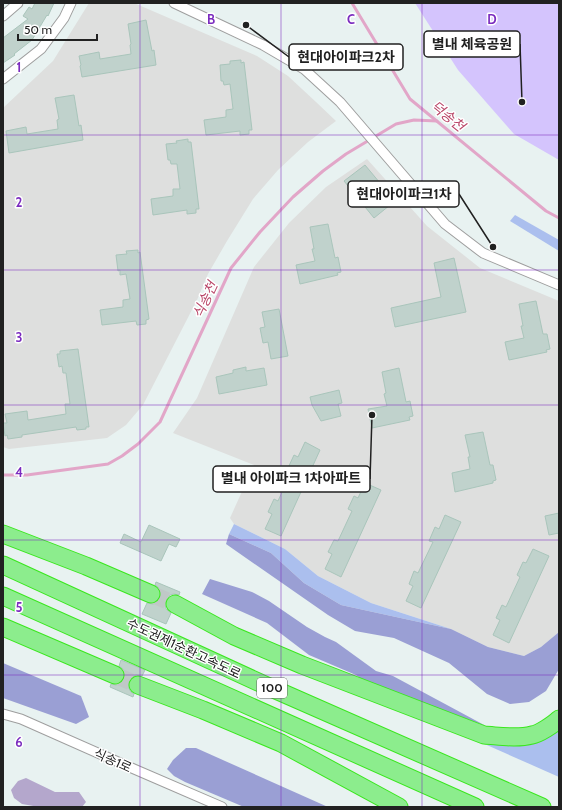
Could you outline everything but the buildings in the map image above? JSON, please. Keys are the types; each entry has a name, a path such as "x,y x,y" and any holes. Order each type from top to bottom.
{"highway":[{"path":"3,534 86,566 151,594"},
{"name":"수도권제1순환고속도로","path":"3,565 270,687 542,807"},
{"name":"수도권제1순환고속도로","path":"3,596 475,807"},
{"path":"175,604 234,636 295,662 484,735 509,737 533,735 559,719"},
{"path":"3,627 115,675"},
{"path":"138,685 204,710 281,743 399,807"}],"street":[{"path":"3,16 18,3"},
{"path":"3,79 41,49 64,18 71,3"},
{"path":"174,3 263,45 304,69 340,102 445,224 483,253 559,285"},
{"name":"식송1로","path":"3,714 21,719 222,807"}],"shaded area":[{"path":"89,3 134,3 257,56 288,76 336,121 308,142 278,170 253,199 208,274 197,300 143,405 126,425 107,438 9,449 3,447 3,108 53,61"},
{"path":"415,3 559,3 559,160 514,134 458,70"},
{"path":"367,159 427,226 480,268 559,301 559,632 541,647 524,656 488,647 451,629 371,603 318,576 285,549 234,524 230,518 254,465 173,433 197,398 254,267 289,223 326,187"},
{"path":"515,215 559,240 559,251 510,221"},
{"path":"234,524 285,549 318,576 371,603 451,629 341,605 304,583 271,553 229,534"},
{"path":"229,534 271,553 304,583 341,605 451,629 488,647 524,656 541,647 559,632 559,669 546,691 529,702 510,704 487,694 449,663 394,638 355,631 328,615 226,544"},
{"path":"210,579 252,592 269,601 307,627 336,642 376,671 393,676 486,726 364,681 356,675 309,655 267,623 202,594"},
{"path":"3,663 81,696 89,717 76,724 3,698"},
{"path":"559,729 559,777 471,738"},
{"path":"186,748 196,748 328,807 244,807 185,782 174,776 167,769 173,760"},
{"path":"26,778 55,792 79,792 86,802 82,807 39,807 22,804 14,798 11,790 18,781"}],"waterway":[{"name":"덕송천","path":"352,3 410,99 546,211 559,218"},
{"name":"식송천","path":"3,475 27,475 108,464 138,444 160,422 231,268 260,232 293,197 323,171 346,154 396,124 414,120 437,121"}],"tunnel":[{"path":"151,594 175,604"},
{"path":"115,675 138,685"}],"place":[{"name":"현대아이파크2차","path":"246,25"},
{"name":"별내 체육공원","path":"522,102"},
{"name":"현대아이파크1차","path":"493,247"},
{"name":"별내 아이파크 1차아파트","path":"372,415"}]}
